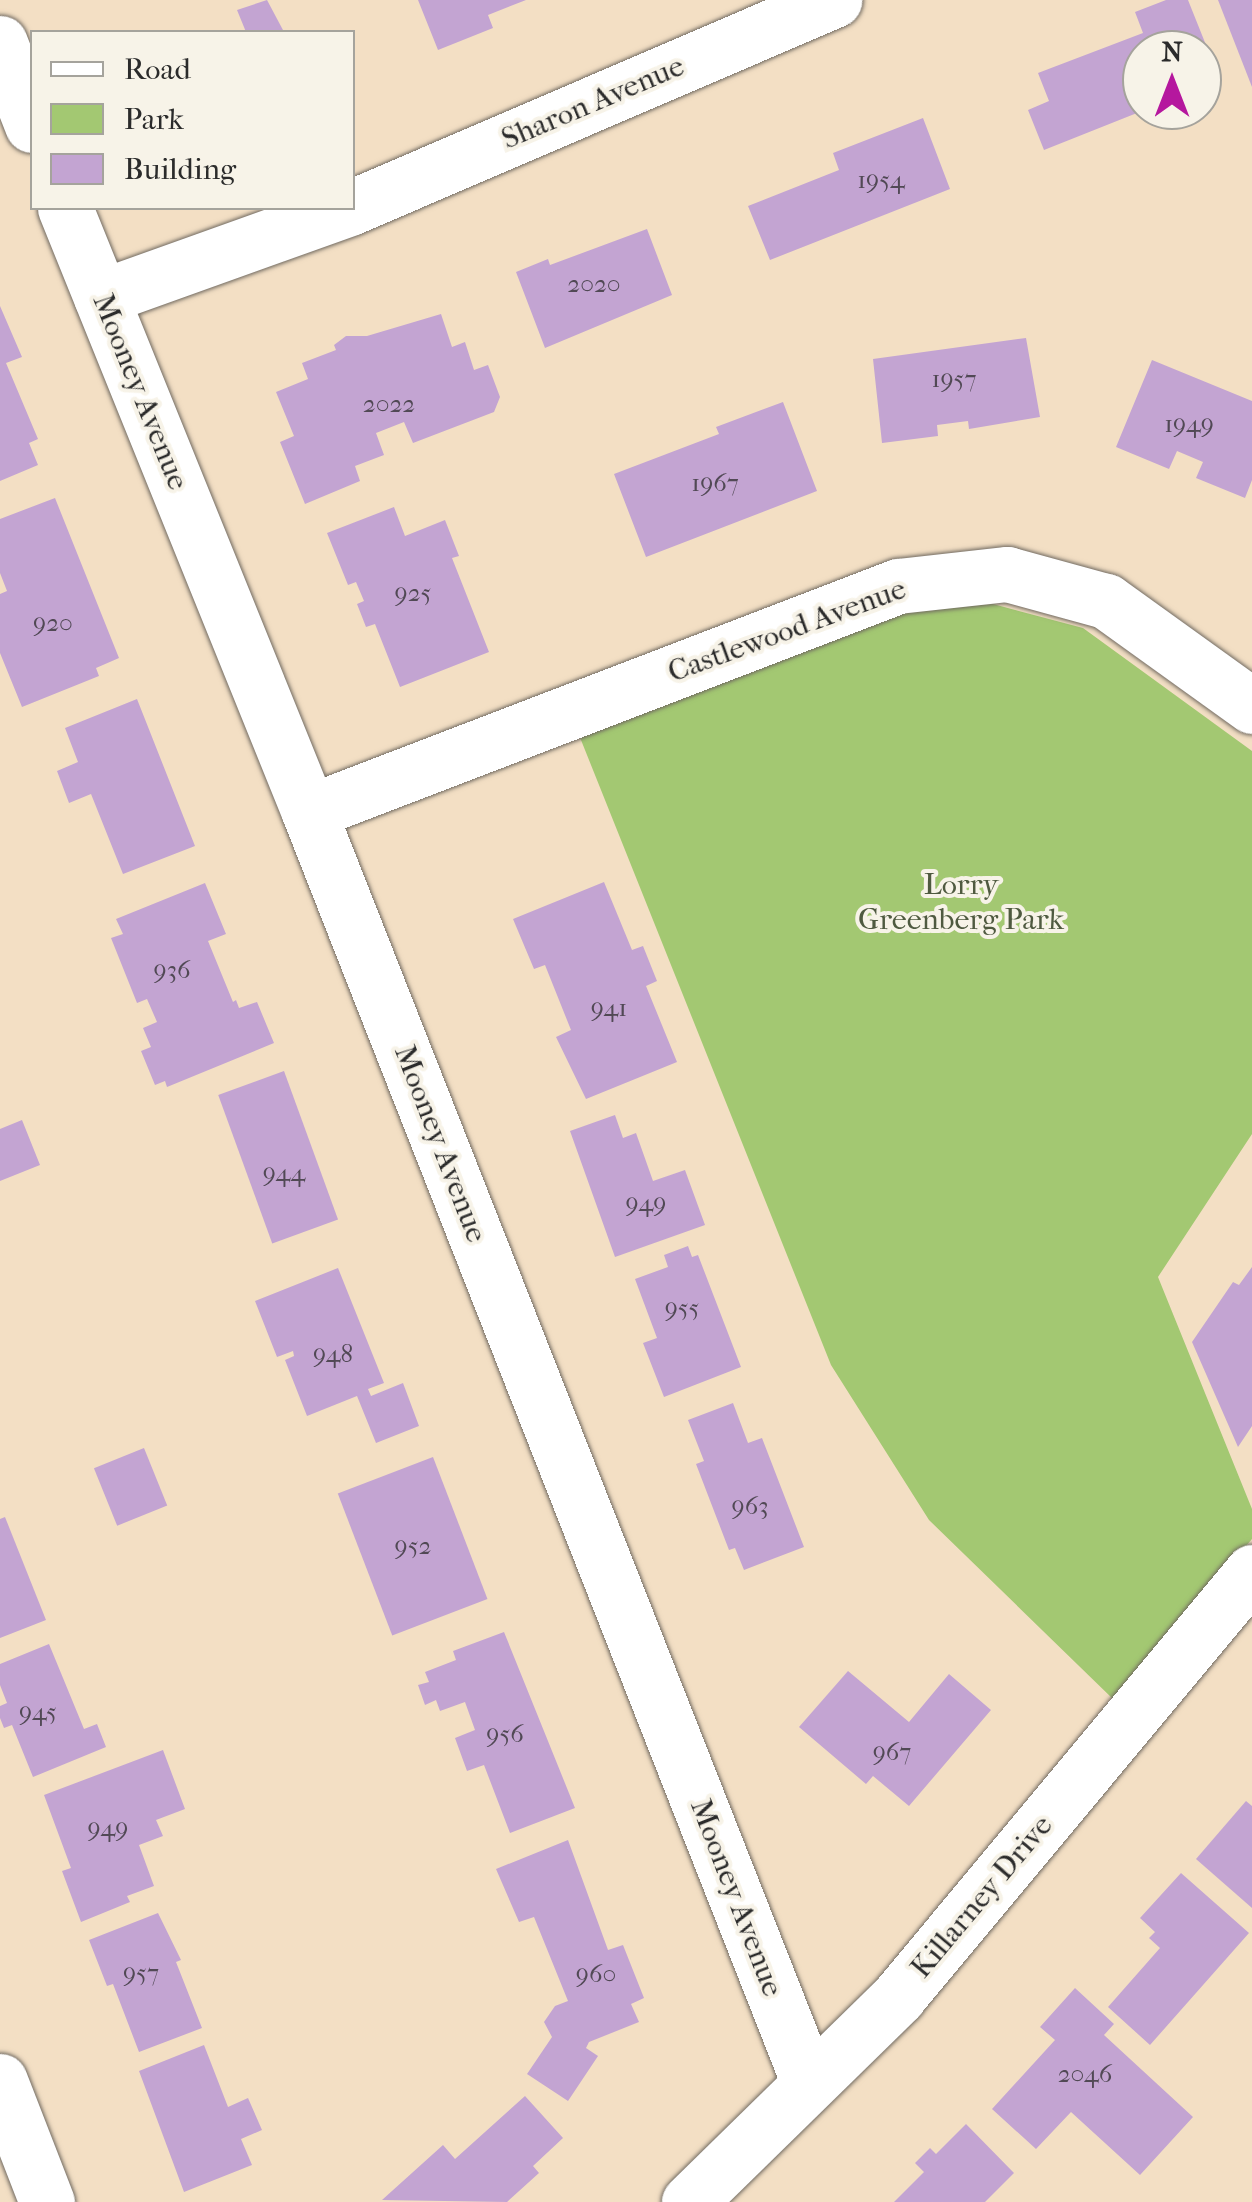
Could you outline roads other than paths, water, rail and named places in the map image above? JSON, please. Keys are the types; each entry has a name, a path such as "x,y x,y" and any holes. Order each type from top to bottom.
{"street":[{"name":"Sharon Avenue","path":"355,205 834,0"},
{"path":"0,44 30,120"},
{"name":"Mooney Avenue","path":"67,210 309,812 809,2084"},
{"name":"Sharon Avenue","path":"101,297 343,210"},
{"name":"Castlewood Avenue","path":"309,812 898,586 1007,574 1106,602 1252,706"},
{"name":"Killarney Drive","path":"689,2202 898,1997 1252,1572"},
{"path":"0,2081 47,2202"}],"park label":[{"name":"Lorry Greenberg Park","path":"961,902"}]}
